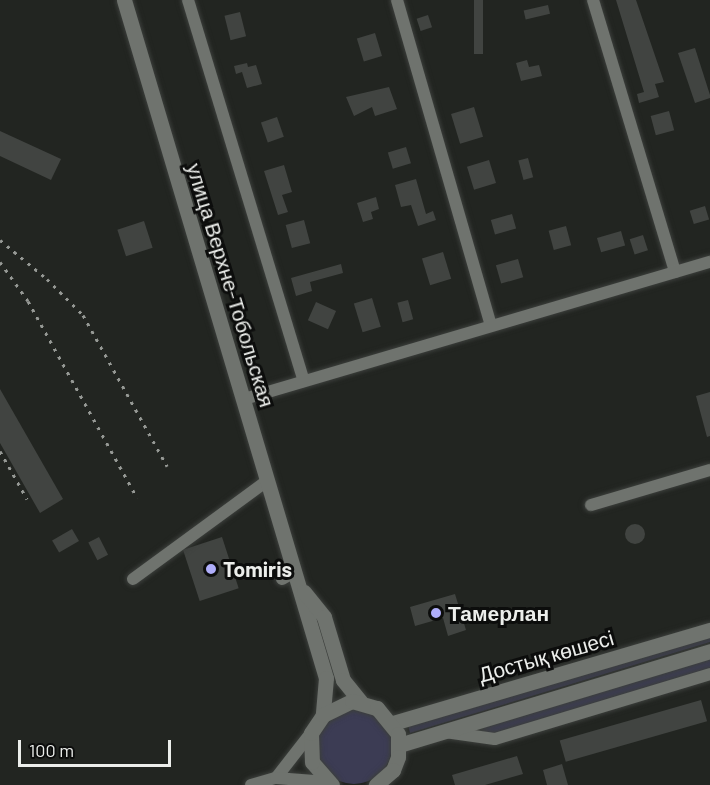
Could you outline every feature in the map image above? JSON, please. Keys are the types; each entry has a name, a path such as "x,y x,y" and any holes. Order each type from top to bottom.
{"street":[{"name":"улица Верхне-Тобольская","path":"124,0 244,399 291,578 326,678 322,715 311,734"},
{"path":"188,0 304,381"},
{"path":"397,0 491,325"},
{"path":"593,0 675,272"},
{"path":"244,399 710,262"},
{"path":"591,505 710,470"},
{"path":"134,579 221,520 267,481"},
{"name":"улица Верхне-Тобольская","path":"291,578 324,617 343,680 361,702 377,708 393,723"},
{"name":"Достық көшесі","path":"393,723 710,630"},
{"name":"Достық көшесі","path":"399,745 710,651"},
{"path":"441,732 495,739 710,674"},
{"path":"322,715 342,703 361,702"},
{"path":"387,785 399,745 393,723"},
{"path":"276,778 311,734"},
{"path":"251,785 276,778 326,780 310,748 311,734"},
{"path":"376,785 393,770"}],"shaded area":[{"path":"710,634 710,642 410,733 407,721"},
{"path":"710,657 710,670 492,734 465,731"},
{"path":"354,708 368,711 381,719 389,732 392,746 389,760 381,773 368,781 354,784 340,781 327,773 319,760 316,746 319,732 327,719 340,711"}],"building":[{"path":"474,0 483,0 483,54 474,54"},
{"path":"616,0 636,0 664,82 655,84 659,97 639,103 637,94 644,92"},
{"path":"548,5 550,14 526,19 524,11"},
{"path":"240,12 246,36 231,40 224,16"},
{"path":"428,15 432,27 421,31 417,19"},
{"path":"375,33 382,56 364,62 357,39"},
{"path":"695,48 710,98 695,103 678,53"},
{"path":"527,60 529,67 539,65 542,76 521,81 516,63"},
{"path":"247,63 248,67 256,65 262,84 247,88 242,72 236,74 234,66"},
{"path":"389,87 397,109 375,116 372,107 354,116 346,97"},
{"path":"474,107 483,137 460,144 451,114"},
{"path":"669,111 674,130 656,135 651,116"},
{"path":"277,117 284,137 268,142 261,123"},
{"path":"0,131 61,159 51,180 0,156"},
{"path":"406,147 411,163 393,169 388,153"},
{"path":"528,158 533,177 524,180 518,161"},
{"path":"489,160 496,183 474,190 467,167"},
{"path":"284,165 292,192 282,195 288,212 278,215 264,171"},
{"path":"416,179 426,214 433,211 436,220 418,226 411,205 401,207 395,185"},
{"path":"376,197 379,209 371,212 373,219 363,222 357,203"},
{"path":"705,206 709,219 694,224 690,211"},
{"path":"512,214 516,228 495,234 491,220"},
{"path":"304,220 310,243 292,248 286,225"},
{"path":"144,221 153,248 126,256 117,230"},
{"path":"566,226 571,245 554,250 549,231"},
{"path":"621,231 625,245 601,252 597,238"},
{"path":"643,235 648,250 635,255 630,239"},
{"path":"443,252 451,279 430,285 422,258"},
{"path":"518,259 523,277 501,284 496,265"},
{"path":"341,264 343,273 310,282 312,291 296,296 291,278"},
{"path":"372,298 381,327 363,332 354,304"},
{"path":"408,300 413,319 403,322 397,303"},
{"path":"316,302 336,311 328,329 308,320"},
{"path":"0,389 63,499 40,513 0,443"},
{"path":"710,392 710,436 707,437 696,396"},
{"path":"635,524 642,527 645,534 642,541 635,544 628,541 625,534 628,527"},
{"path":"72,529 79,541 59,553 52,540"},
{"path":"99,537 108,555 97,560 88,542"},
{"name":"Tomiris","path":"222,537 239,588 200,601 183,550"},
{"name":"Тамерлан","path":"455,594 466,630 448,636 443,618 415,626 410,607"},
{"path":"701,700 707,721 566,762 560,741"},
{"path":"517,756 523,774 485,785 455,785 452,775"},
{"path":"562,764 568,785 547,785 543,770"}],"railway":[{"path":"0,240 47,279 83,315 167,466"},
{"path":"0,262 28,301 137,498"},
{"path":"0,451 27,499"}],"place":[{"name":"Tomiris","path":"211,569"},
{"name":"Тамерлан","path":"436,613"}]}
